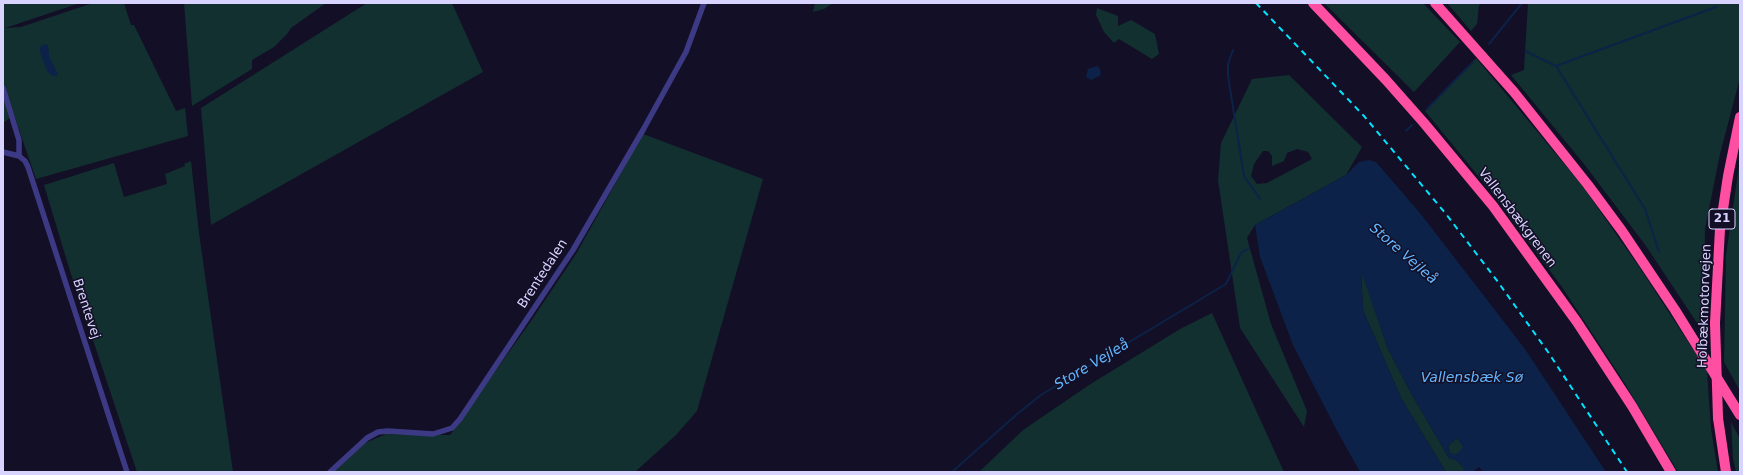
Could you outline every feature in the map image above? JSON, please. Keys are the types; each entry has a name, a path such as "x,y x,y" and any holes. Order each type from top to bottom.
{"highway":[{"name":"Vallensbækgrenen","path":"1313,3 1400,96 1493,206 1581,328 1632,406 1671,472"},
{"path":"1435,3 1514,92 1592,191 1675,310 1740,415"},
{"name":"Holbækmotorvejen","path":"1726,472 1718,418 1715,323 1720,228 1728,176 1740,117"}],"street":[{"name":"Brentedalen","path":"330,472 367,438 378,432 388,431 433,434 452,428 460,419 573,250 686,52 704,3"},
{"path":"3,88 19,140 19,156 3,152"},
{"name":"Brentevej","path":"19,156 25,161 28,167 127,472"}],"green space":[{"path":"3,3 80,3 5,28 21,27 93,3 124,3 131,25 134,25 176,111 185,108 188,136 36,179 14,115 3,123"},
{"path":"184,3 326,3 291,28 274,47 252,60 252,69 192,106"},
{"path":"367,3 452,3 483,72 211,225 201,108"},
{"path":"815,3 833,3 824,9 813,12"},
{"path":"1324,3 1423,3 1460,42 1414,92"},
{"path":"1447,3 1482,3 1479,5 1477,24 1471,31"},
{"path":"1528,3 1740,3 1740,78 1720,154 1705,229 1704,314 1699,326 1646,246 1584,164 1511,75 1524,70"},
{"path":"1097,8 1118,16 1118,26 1131,20 1155,34 1159,54 1152,59 1119,39 1114,43 1104,32 1096,15"},
{"path":"1476,58 1581,184 1642,271 1707,371 1711,429 1718,472 1678,472 1624,382 1562,287 1493,194 1425,111"},
{"path":"1289,75 1362,147 1346,175 1255,225 1247,238 1271,324 1307,411 1304,427 1240,328 1218,180 1221,143 1252,79","holes":["1297,149 1308,152 1312,159 1267,183 1257,184 1251,176 1254,164 1263,151 1268,151 1272,156 1272,166 1284,161 1287,153"]},
{"path":"643,134 763,179 697,411 676,435 635,472 334,472 365,443 386,434 450,435 531,321 576,254"},
{"path":"1740,159 1740,391 1724,362 1726,255"},
{"path":"191,161 199,233 233,472 137,472 70,271 44,185 114,163 124,197 167,184 165,174 185,166 184,164"},
{"path":"1361,269 1388,349 1412,395 1449,458 1456,460 1465,469 1462,472 1446,472 1401,398 1363,310"},
{"path":"1212,313 1284,472 979,472 1023,430 1089,385 1180,329"},
{"path":"1731,422 1740,439 1740,472 1736,472 1733,459"},
{"path":"1457,438 1464,447 1456,455 1450,453 1448,446"}],"water":[{"path":"44,44 48,45 49,56 58,74 57,76 52,76 47,71 40,52 40,47"},
{"path":"1097,66 1100,69 1101,75 1091,80 1086,77 1088,69"},
{"name":"Vallensbæk Sø","path":"1369,160 1376,162 1420,213 1525,349 1606,472 1483,472 1479,467 1473,472 1462,472 1464,469 1456,460 1449,458 1412,395 1388,349 1361,271 1363,310 1401,398 1446,472 1360,472 1293,345 1260,257 1255,225 1346,175 1359,162","holes":["1457,438 1463,447 1456,455 1450,453 1448,446"]}],"waterway":[{"path":"1489,44 1522,3"},
{"path":"1525,51 1556,66 1716,7"},
{"path":"1233,50 1228,64 1228,76 1244,176 1260,199"},
{"path":"1427,109 1473,62"},
{"path":"1556,66 1645,209 1659,252"},
{"path":"1406,131 1412,125"},
{"name":"Store Vejleå","path":"952,472 1016,415 1041,395 1226,284 1241,253 1249,248"}],"railway":[{"path":"1256,3 1364,116 1446,214 1498,282 1548,352 1627,472"}]}
